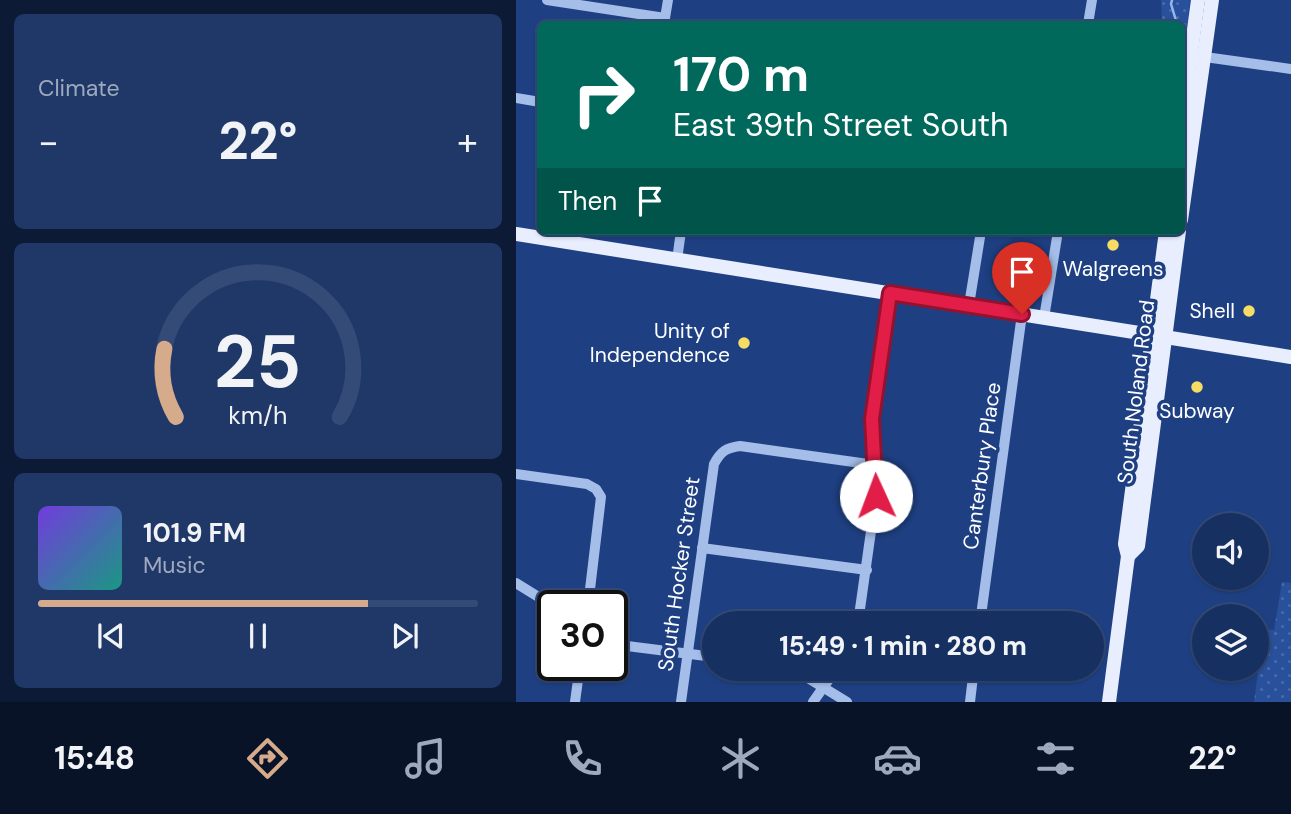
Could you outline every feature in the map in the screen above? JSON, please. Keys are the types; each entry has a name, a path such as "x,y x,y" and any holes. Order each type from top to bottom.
{"main road":[{"path":"1185,98 1198,0"},
{"path":"1185,149 1190,61 1212,0"},
{"path":"516,234 1291,357"},
{"name":"South Noland Road","path":"1159,336 1166,235"},
{"name":"South Noland Road","path":"1109,702 1128,556 1138,546 1145,442 1159,336 1178,235"}],"street":[{"path":"547,0 665,21 668,0"},
{"path":"1088,21 1092,0"},
{"path":"1190,61 1291,69"},
{"path":"516,98 537,102"},
{"path":"677,260 680,235"},
{"path":"969,305 980,235"},
{"path":"1044,318 1057,235"},
{"path":"860,611 876,496 872,419 890,293"},
{"name":"Canterbury Place","path":"982,611 1022,314"},
{"name":"South Hocker Street","path":"681,702 714,464 720,453 727,448 740,446 875,465"},
{"path":"516,474 587,484 596,489 601,503 590,590"},
{"path":"702,548 867,570"},
{"path":"516,583 537,596"},
{"path":"628,646 702,656"},
{"path":"575,702 578,681"},
{"path":"813,681 847,702"},
{"path":"814,702 828,681"},
{"path":"970,702 972,681"}],"shaded area":[{"path":"1161,0 1190,0 1185,32 1185,21 1162,21"},
{"path":"1282,582 1291,583 1291,702 1254,702 1257,681 1269,681 1269,630 1274,630"}],"waterway":[{"path":"1172,0 1176,21"}],"place":[{"name":"Walgreens","path":"1113,245"},
{"name":"Shell","path":"1249,311"},
{"name":"Unity of Independence","path":"744,343"},
{"name":"Subway","path":"1197,387"}],"route":[{"path":"876,496 872,419 890,293 1022,314"}]}
